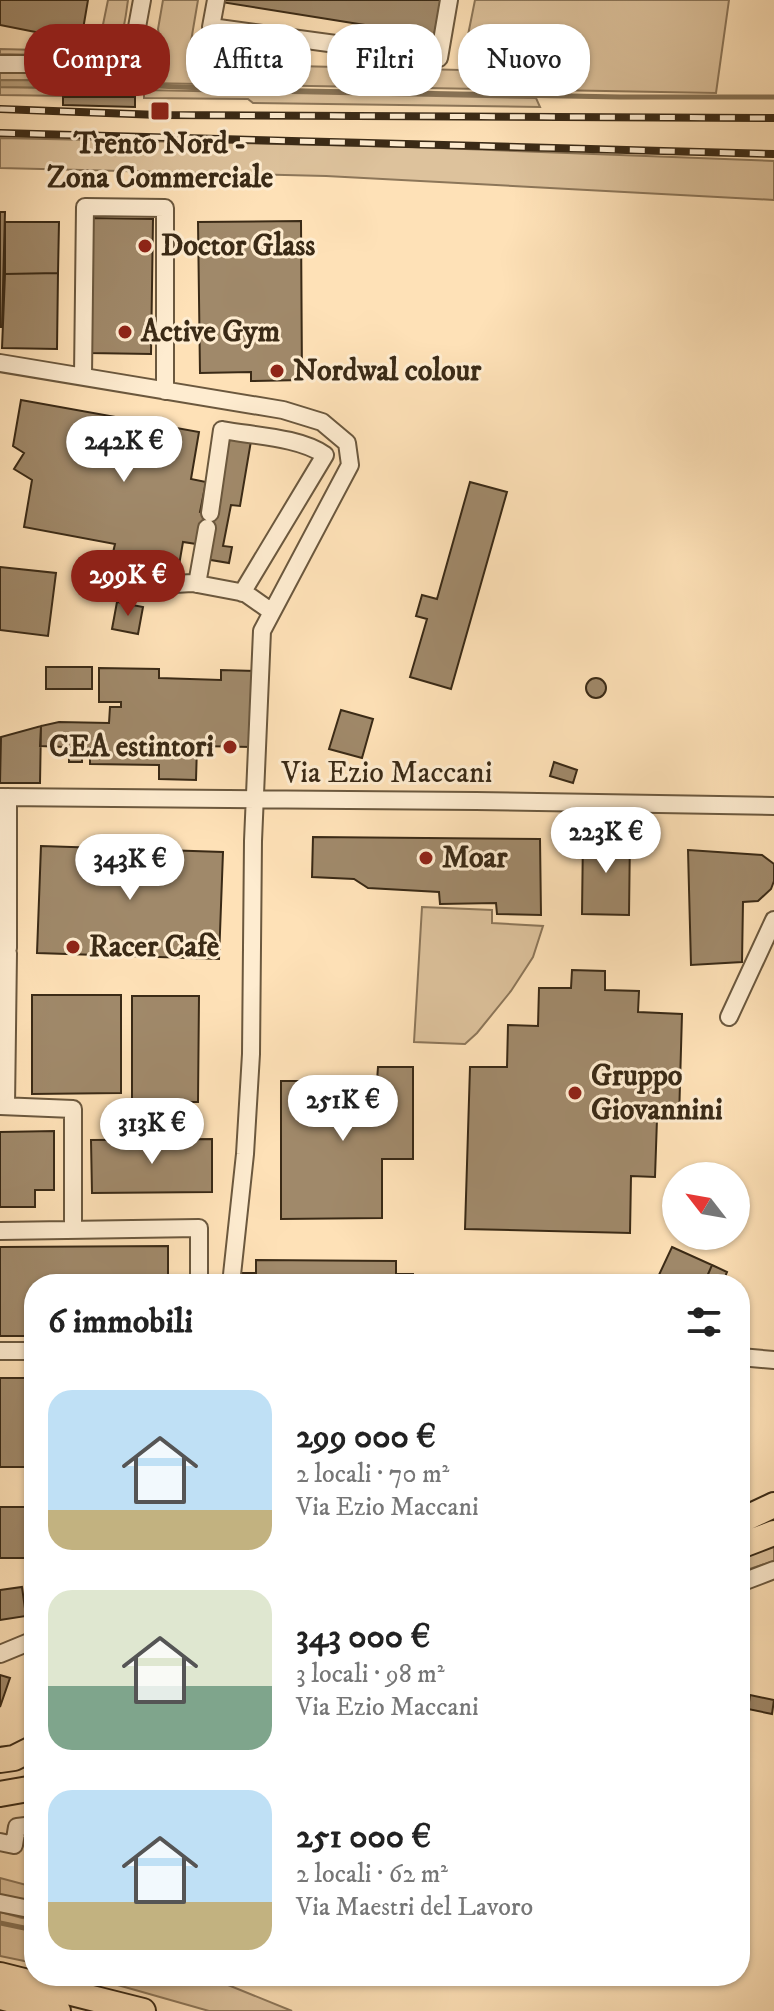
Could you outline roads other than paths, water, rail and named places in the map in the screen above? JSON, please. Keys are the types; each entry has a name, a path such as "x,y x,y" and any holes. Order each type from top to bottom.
{"highway":[{"path":"750,1518 774,1505"},
{"path":"750,1520 774,1513"},
{"path":"750,1542 774,1533"},
{"path":"0,1760 24,1753"},
{"path":"0,1774 24,1769"},
{"path":"0,1794 24,1790"},
{"path":"0,1975 24,1981"},
{"path":"44,1986 143,2011"},
{"path":"0,1997 58,2011"}],"street":[{"path":"0,64 108,63 117,59 135,38 142,0"},
{"path":"216,0 211,27 439,58 449,0"},
{"path":"83,376 85,207 165,208 165,391"},
{"name":"Via Ezio Maccani","path":"0,363 283,410 322,422 347,443 350,465 262,631 255,793"},
{"path":"197,584 222,430 314,448 325,455 242,593"},
{"path":"101,572 242,593 272,612"},
{"path":"232,1274 245,1154 251,1054 255,793"},
{"name":"Via Ezio Maccani","path":"4,797 255,793 476,801 774,806"},
{"path":"4,797 8,948 3,1106 73,1109 73,1230"},
{"path":"729,1017 774,920"},
{"path":"0,964 8,948"},
{"path":"0,1231 199,1228 199,1274"},
{"path":"0,1351 24,1351"},
{"path":"750,1358 774,1360"},
{"path":"750,1579 774,1570"},
{"path":"0,1654 24,1644"},
{"path":"0,1822 24,1826"},
{"path":"0,1842 14,1845 24,1829"},
{"path":"0,1903 24,1908"}],"waterway":[{"path":"170,87 620,97 774,97"},
{"path":"0,1923 24,1928"}],"railway":[{"path":"0,109 159,115 774,118"},
{"path":"0,133 774,154"}],"place":[{"name":"Trento Nord - Zona Commerciale","path":"160,111"},
{"name":"Doctor Glass","path":"145,246"},
{"name":"Active Gym","path":"125,332"},
{"name":"Nordwal colour","path":"277,371"},
{"name":"CEA estintori","path":"230,747"},
{"name":"Moar","path":"426,858"},
{"name":"Racer Cafè","path":"73,947"},
{"name":"Gruppo Giovannini","path":"575,1093"}]}
